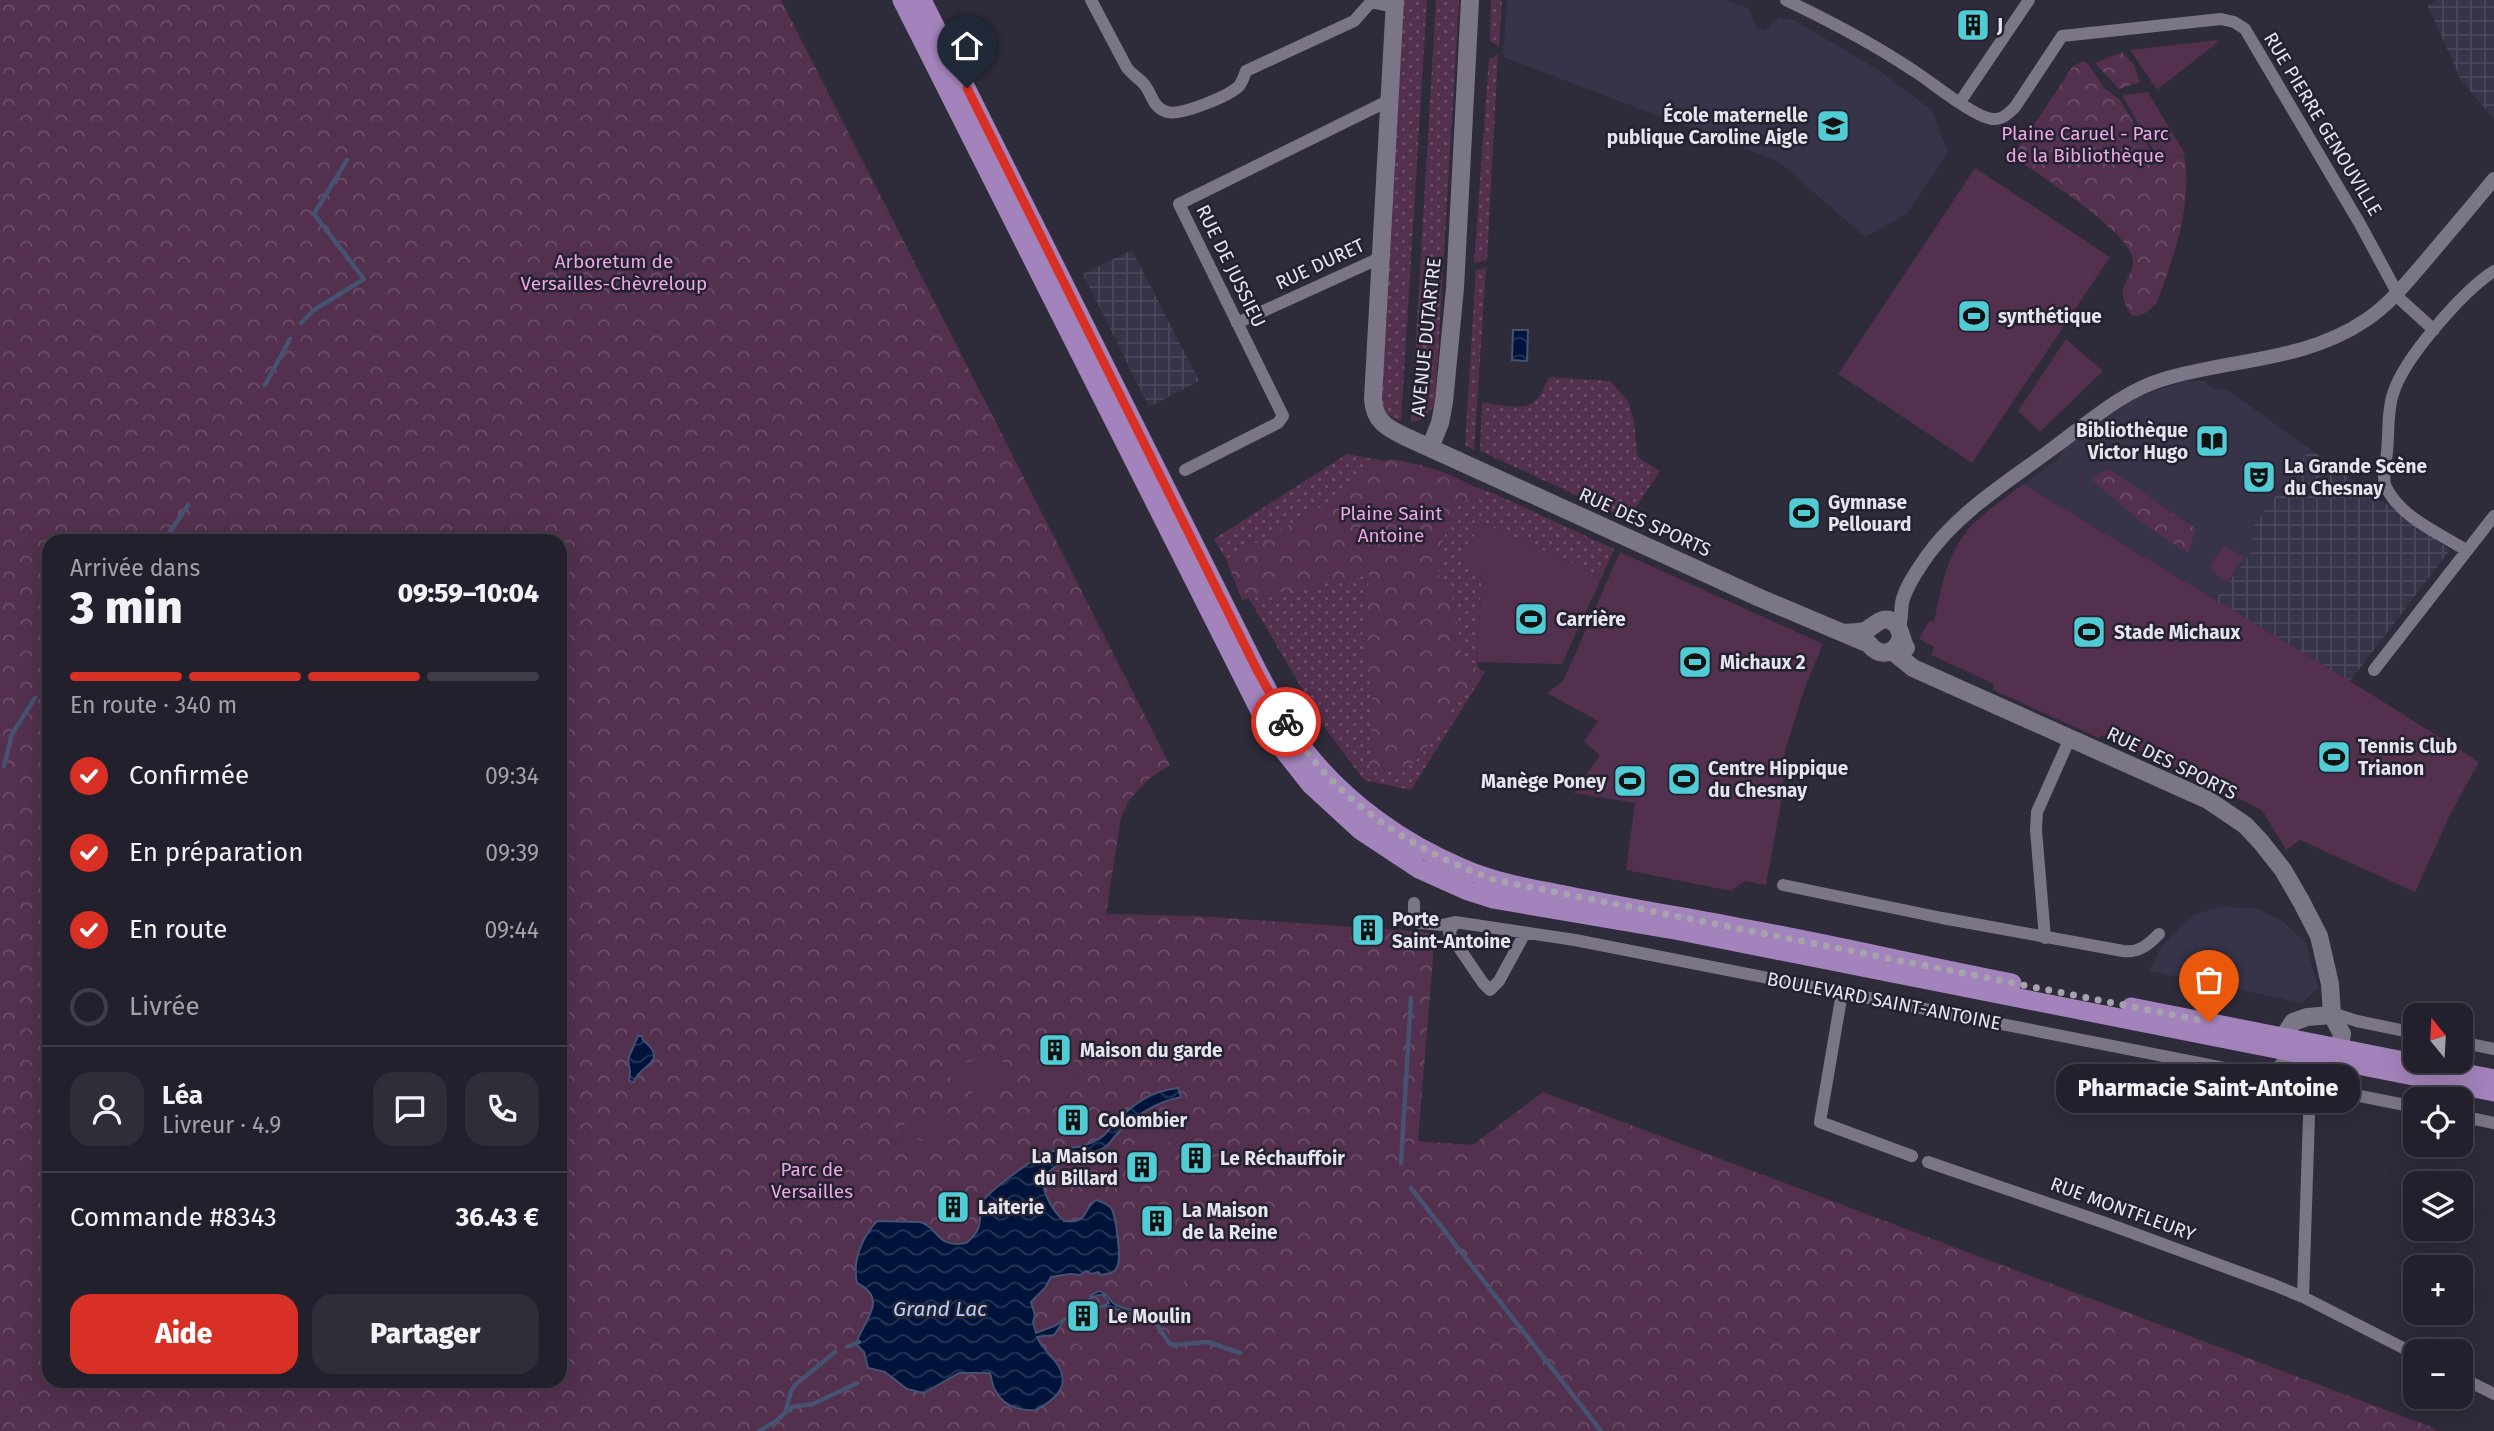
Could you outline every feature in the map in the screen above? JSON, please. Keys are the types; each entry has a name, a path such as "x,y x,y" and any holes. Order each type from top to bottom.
{"main road":[{"name":"BOULEVARD SAINT-ANTOINE","path":"902,0 1258,711 1292,763 1335,810 1378,843 1419,869 1493,899 1680,931 2284,1047 2494,1079"},
{"name":"BOULEVARD SAINT-ANTOINE","path":"922,0 1268,691 1306,752 1345,793 1371,815 1412,843 1441,858 1504,882 1772,933 1994,980 2284,1047"},
{"name":"AVENUE DUTARTRE","path":"1395,2 1374,408 1381,423 1389,429 1430,448 1440,423 1444,402 1455,288 1470,0"},
{"name":"RUE DES SPORTS","path":"1430,448 1843,633 1869,636"},
{"name":"RUE DES SPORTS","path":"1869,636 1878,621 1894,635 1913,668 2208,800 2245,825 2283,870 2319,936 2330,984 2332,1014 2342,1034 2338,1054"},
{"name":"RUE DES SPORTS","path":"1869,636 1879,652 1894,635"},
{"path":"2284,1047 2293,1022 2332,1014"},
{"name":"BOULEVARD SAINT-ANTOINE","path":"2338,1054 2494,1093"}],"street":[{"path":"1091,0 1127,68 1134,77 1144,83 1155,104 1165,112 1175,113 1188,111 1237,88 1246,71 1354,21 1371,2 1384,5 1395,2"},
{"path":"1786,0 1912,69 1960,102 2029,0"},
{"name":"RUE PIERRE GENOUVILLE","path":"1960,102 1979,114 1995,119 2008,115 2062,36 2221,19 2235,22 2245,29 2404,304 2434,330"},
{"name":"RUE DE JUSSIEU","path":"1185,470 1278,423 1283,416 1179,204 1390,100"},
{"path":"1894,635 1902,602 1928,555 1965,516 2124,397 2162,379 2287,354 2328,341 2367,320 2397,292 2494,179"},
{"name":"RUE DURET","path":"1237,323 1382,257"},
{"path":"2466,550 2408,514 2393,501 2384,485 2392,395 2401,374 2434,330 2476,284 2494,271"},
{"path":"2375,670 2494,516"},
{"path":"2046,937 2036,812 2070,738"},
{"path":"1783,885 2133,952 2159,934"},
{"name":"BOULEVARD SAINT-ANTOINE","path":"1415,903 1414,913 1419,923 1442,925 1454,922 1575,940 2270,1077 2292,1074"},
{"path":"1454,922 1449,933 1490,990 1499,981 1525,933"},
{"path":"1842,993 1820,1122 1912,1156"},
{"path":"2332,1014 2403,1031"},
{"path":"2473,1045 2494,1049"},
{"path":"2284,1047 2292,1074 2310,1086"},
{"path":"2270,1077 2284,1047"},
{"path":"2310,1086 2324,1081 2338,1054"},
{"path":"2324,1081 2336,1091 2403,1105"},
{"path":"2303,1297 2310,1086"},
{"path":"2473,1119 2494,1123"},
{"name":"RUE MONTFLEURY","path":"1928,1162 2111,1225 2303,1297 2403,1348"},
{"path":"2473,1384 2494,1394"}],"shaded area":[{"path":"1507,0 1725,0 1749,8 1757,28 1764,31 1779,18 1794,20 1877,69 1932,110 1948,152 1907,214 1865,237 1778,161 1503,57"},
{"path":"2436,0 2494,0 2494,119 2461,80 2428,6"},
{"path":"1132,250 1199,381 1149,407 1083,274"},
{"path":"2184,381 2204,381 2216,390 2225,388 2310,449 2247,535 2258,543 2215,600 2023,484 2059,458 2062,450 2114,412 2136,398"},
{"path":"2310,449 2450,550 2350,681 2215,600 2258,543 2247,535"},
{"path":"2221,907 2256,908 2284,922 2306,943 2318,988 2302,1003 2149,971 2161,947 2180,927 2194,915"}],"green space":[{"path":"0,0 781,0 1170,765 1150,778 1130,799 1121,817 1106,914 1198,916 1353,927 1356,925 1381,928 1381,932 1383,929 1435,933 1418,1141 1473,1145 1543,1092 2436,1431 0,1431"},
{"path":"1403,0 1427,0 1401,422 1386,413 1380,398"},
{"path":"1436,0 1459,0 1435,404 1425,418 1411,423"},
{"path":"1491,0 1502,0 1499,47 1490,41"},
{"path":"2218,42 2157,90 2130,50"},
{"path":"2122,52 2134,65 2140,82 2119,89 2095,63"},
{"path":"1498,54 1487,260 1474,263 1489,59"},
{"name":"Plaine Caruel - Parc de la Bibliothèque","path":"2086,62 2104,88 2119,99 2157,160 2184,155 2186,193 2180,230 2157,302 2140,315 2132,316 2123,296 2123,288 2133,264 2126,245 2099,218 2018,160 2016,152 2073,66"},
{"path":"2148,92 2185,154 2159,160 2122,95"},
{"name":"synthétique","path":"1975,168 2110,257 1972,463 1838,374"},
{"path":"1486,268 1474,450 1465,445 1476,270"},
{"path":"2066,339 2103,371 2040,432 2018,411"},
{"path":"1549,377 1610,381 1628,401 1634,421 1637,454 1640,459 1660,471 1628,519 1480,451 1482,402 1509,406 1529,405 1539,397"},
{"path":"1347,454 1427,469 1495,494 1614,549 1602,577 1480,522 1482,573 1477,662 1482,677 1411,790 1364,780 1327,731 1214,539"},
{"name":"Plaine Saint Antoine","path":"1392,459 1434,469 1460,479 1494,504 1478,499 1463,501 1457,509 1447,528 1442,547 1439,578 1451,587 1463,662 1485,672 1461,696 1422,755 1402,773 1369,770 1373,684 1363,660 1369,575 1242,600 1226,559 1336,499 1375,462"},
{"path":"2109,469 2196,529 2188,553 2147,527 2091,479"},
{"path":"2023,484 2479,762 2450,815 2415,892 2300,840 2286,850 2262,810 2190,774 2102,735 2099,738 1993,690 1994,684 1931,655 1934,647 1919,639 1929,621 1934,622 1946,571 1956,547 1977,520"},
{"name":"Carrière","path":"1480,522 1602,577 1562,664 1477,662 1482,573 1462,563"},
{"path":"2224,545 2244,558 2227,582 2212,571 2210,566"},
{"path":"1620,552 1823,644 1804,690 1785,751 1783,792 1766,885 1745,881 1731,891 1626,870 1635,803 1574,793 1600,755 1584,742 1598,721 1547,693 1563,681"},
{"path":"995,1053 976,1079 956,1066"},
{"path":"998,1054 1014,1083 993,1091 979,1082"},
{"path":"1036,1054 1039,1055 1037,1063 1040,1070 1049,1072 1046,1091 1038,1085 1031,1073"},
{"path":"1070,1061 1077,1062 1071,1083 1050,1090 1053,1073 1059,1074"},
{"path":"949,1069 972,1085 956,1107"},
{"path":"976,1087 989,1096 975,1116 960,1110"},
{"path":"1156,1119 1163,1127 1143,1148 1132,1140"},
{"path":"905,1122 948,1123 937,1141 903,1133"},
{"path":"1165,1129 1172,1138 1157,1160 1145,1152"},
{"path":"902,1136 937,1144 928,1162 901,1141"},
{"path":"1229,1217 1228,1239 1210,1240 1209,1219"},
{"path":"1206,1219 1208,1240 1185,1241 1184,1220"},
{"path":"1170,1268 1186,1275 1178,1296 1161,1288"},
{"path":"1113,1318 1125,1329 1105,1346 1094,1328"},
{"path":"1091,1330 1102,1348 1096,1354 1072,1341"}],"water":[{"path":"1513,330 1528,330 1527,361 1512,360"},
{"path":"638,1036 642,1036 651,1048 654,1059 634,1082 629,1081 628,1059"},
{"name":"Grand Lac","path":"1178,1088 1181,1097 1146,1111 1123,1128 1105,1147 1063,1163 1047,1175 1044,1183 1046,1195 1064,1221 1081,1219 1096,1200 1111,1208 1119,1260 1116,1269 1111,1273 1101,1275 1098,1272 1092,1274 1086,1271 1080,1275 1051,1277 1045,1288 1031,1302 1036,1333 1054,1326 1088,1303 1091,1295 1099,1291 1116,1305 1155,1319 1160,1323 1159,1327 1147,1319 1109,1306 1097,1308 1109,1303 1102,1294 1092,1297 1091,1302 1065,1319 1054,1335 1037,1337 1063,1377 1056,1396 1036,1410 1024,1410 1002,1400 994,1388 990,1373 959,1373 924,1393 907,1389 885,1372 868,1368 864,1352 856,1344 872,1311 873,1303 872,1296 857,1283 856,1266 863,1242 877,1221 920,1222 949,1243 966,1243 977,1230 982,1202 1015,1173 1047,1153 1093,1142 1143,1100 1159,1092"}],"waterway":[{"path":"301,323 314,310 364,279 314,214 347,160"},
{"path":"265,385 290,339"},
{"path":"169,534 188,505"},
{"path":"4,766 12,734 35,698"},
{"path":"1401,1163 1411,998"},
{"path":"1411,1188 1601,1431"},
{"path":"1156,1324 1170,1344 1208,1342 1240,1353"},
{"path":"847,1347 859,1342"},
{"path":"786,1410 795,1385 835,1352"},
{"path":"759,1431 792,1407 813,1404 857,1383"}],"way so far":[{"path":"1286,722 1306,752 1345,793 1371,815 1412,843 1464,869 1495,880 2209,1022"}],"place":[{"name":"J","path":"1973,25"},
{"name":"École maternelle publique Caroline Aigle","path":"1833,126"},
{"name":"synthétique","path":"1974,316"},
{"name":"Bibliothèque Victor Hugo","path":"2212,441"},
{"name":"La Grande Scène du Chesnay","path":"2259,477"},
{"name":"Gymnase Pellouard","path":"1804,513"},
{"name":"Carrière","path":"1531,619"},
{"name":"Stade Michaux","path":"2089,632"},
{"name":"Michaux 2","path":"1695,662"},
{"name":"Tennis Club Trianon","path":"2334,757"},
{"name":"Centre Hippique du Chesnay","path":"1684,779"},
{"name":"Manège Poney","path":"1630,781"},
{"name":"Porte Saint-Antoine","path":"1368,930"},
{"name":"Pharmacie Saint-Antoine","path":"2209,1022"},
{"name":"Maison du garde","path":"1055,1050"},
{"name":"Colombier","path":"1073,1120"},
{"name":"Le Réchauffoir","path":"1196,1158"},
{"name":"La Maison du Billard","path":"1142,1167"},
{"name":"Laiterie","path":"953,1207"},
{"name":"La Maison de la Reine","path":"1157,1221"},
{"name":"Le Moulin","path":"1083,1316"}],"route":[{"path":"967,88 1110,378 1257,670 1286,722"}],"park label":[{"name":"Arboretum de Versailles-Chèvreloup","path":"614,272"},
{"name":"Parc de Versailles","path":"812,1180"}]}
